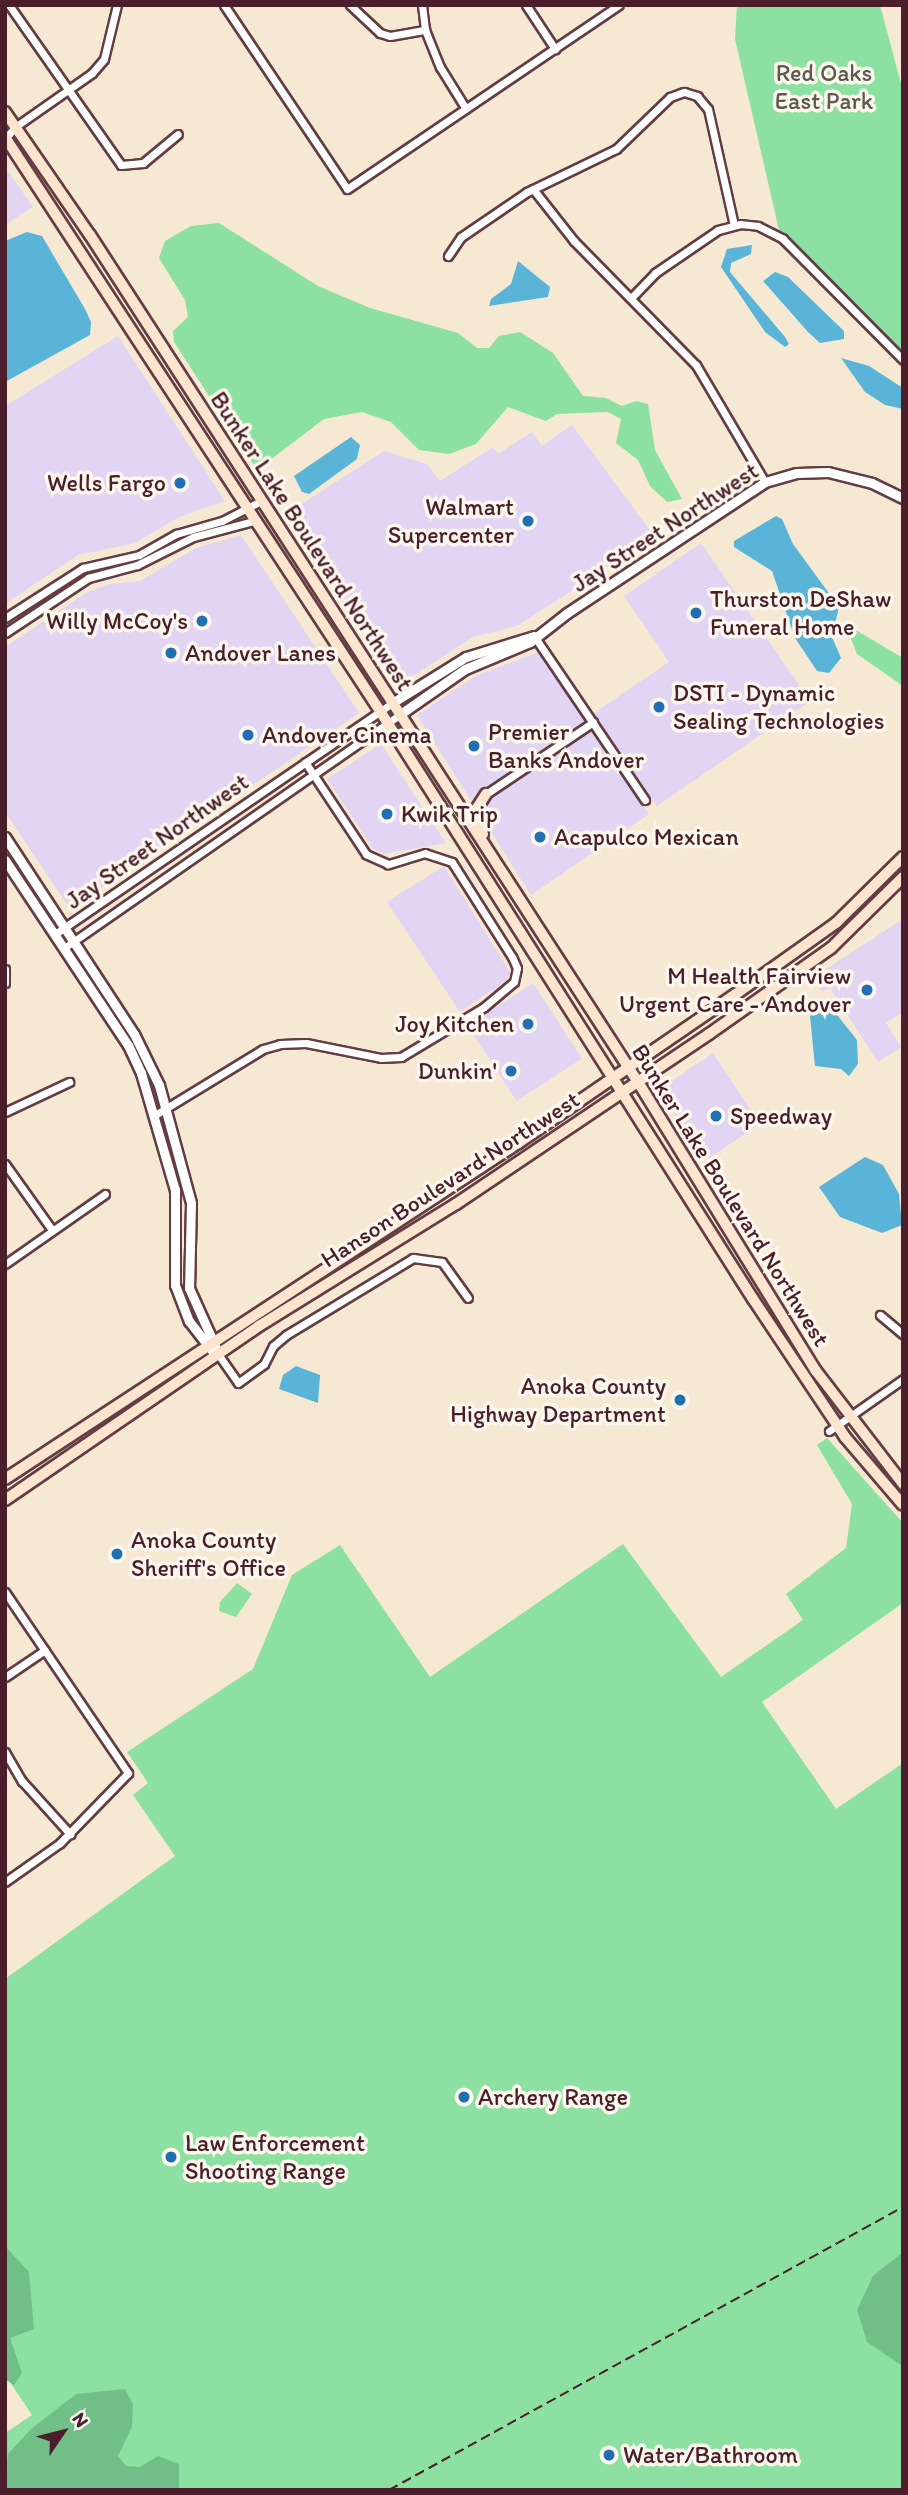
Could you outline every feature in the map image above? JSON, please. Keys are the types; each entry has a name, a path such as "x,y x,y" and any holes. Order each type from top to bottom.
{"main road":[{"name":"Bunker Lake Boulevard Northwest","path":"5,112 7,134 380,710 826,1409 833,1428 903,1505"},
{"name":"Bunker Lake Boulevard Northwest","path":"7,134 261,501 638,1082 848,1418 903,1484"},
{"path":"486,794 475,806 474,818 503,875"},
{"name":"Hanson Boulevard Northwest","path":"5,1479 204,1345 500,1155 612,1076 628,1068 836,923 903,857"},
{"name":"Hanson Boulevard Northwest","path":"5,1500 218,1354 457,1204 638,1082 831,948 903,877"}],"street":[{"path":"9,5 121,165 143,163 178,134"},
{"path":"7,134 69,90 104,59 117,5"},
{"path":"224,5 347,189 619,5"},
{"path":"350,5 380,33 390,36 425,30"},
{"path":"422,5 425,30 439,67 466,109"},
{"path":"526,5 555,49"},
{"path":"448,256 461,237 533,189 606,156 635,135 670,97 692,94 708,110 734,225"},
{"path":"533,189 574,241 633,296 704,375 765,482"},
{"path":"633,296 661,268 734,225 751,224 783,239 903,360"},
{"name":"Jay Street Northwest","path":"55,934 380,710 466,657 534,636 765,482 797,473 828,472 872,483 903,498"},
{"path":"5,618 83,568 139,555 176,534 222,521 261,501"},
{"path":"5,632 88,578 137,565 192,537 257,520"},
{"path":"534,636 645,800"},
{"name":"Jay Street Northwest","path":"64,948 465,669 530,642 534,636"},
{"path":"486,794 593,722"},
{"path":"155,1115 271,1046 306,1043 381,1058 401,1057 484,1007 514,982 517,968 452,862 425,853 388,864 366,854 305,762"},
{"path":"5,837 144,1050 166,1109 191,1203 189,1288 214,1339 218,1354 238,1383 264,1364 273,1346 286,1335 413,1258 442,1262 468,1298"},
{"path":"5,860 128,1045 155,1115 176,1190 175,1284 204,1345 218,1354"},
{"path":"5,969 5,983"},
{"path":"5,1112 69,1082"},
{"path":"5,1164 52,1230"},
{"path":"5,1264 104,1194"},
{"path":"880,1315 903,1334"},
{"path":"833,1428 903,1379"},
{"path":"5,1592 128,1773 70,1834 5,1881"},
{"path":"5,1677 45,1650"},
{"path":"5,1752 22,1781 70,1834"}],"shaded area":[{"path":"5,167 33,207 5,225"},
{"path":"118,336 225,501 179,517 135,543 78,555 5,604 5,406"},
{"path":"572,425 655,537 517,626 473,637 402,683 391,680 286,514 384,451 427,464 440,481 493,447 498,454 532,432 542,446"},
{"path":"241,535 359,713 70,909 5,812 5,647 86,593 109,584 140,581 196,548"},
{"path":"701,543 810,701 657,806 594,713 669,662 624,596"},
{"path":"539,652 649,814 531,895 417,715 477,675"},
{"path":"381,744 446,843 384,854 373,849 327,779"},
{"path":"444,866 510,972 507,980 460,1012 387,902"},
{"name":"M Health Fairview Urgent Care - Andover","path":"903,919 903,1012 886,1023 901,1047 878,1062 830,988 822,992 812,978"},
{"path":"533,983 582,1058 517,1101 468,1025"},
{"path":"713,1053 760,1124 706,1160 660,1094 661,1088"}],"green space":[{"name":"Red Oaks East Park","path":"737,5 880,5 903,91 903,355 779,230 735,39"},
{"path":"219,223 318,286 370,308 458,333 477,348 489,348 499,336 520,332 553,353 583,396 606,398 622,406 636,401 648,404 655,450 682,499 667,502 650,486 638,460 616,443 621,419 608,412 557,414 546,421 508,407 476,444 449,454 419,450 391,422 362,412 324,419 257,470 174,342 173,331 188,317 185,300 159,258 165,241 191,226"},
{"path":"854,629 903,658 903,686 857,654 851,639"},
{"path":"827,1438 903,1523 903,1603 762,1702 836,1809 903,1763 903,2490 5,2490 5,2433 32,2415 5,2375 5,1979 175,1856 133,1795 148,1783 127,1752 253,1669 292,1575 340,1545 430,1677 623,1544 721,1677 803,1620 786,1594 846,1548 852,1504 817,1445"},
{"path":"237,1583 252,1594 236,1617 219,1611 220,1602"},
{"path":"5,2246 29,2272 34,2329 10,2338 22,2373 14,2385 5,2379"},
{"path":"903,2252 901,2365 867,2342 857,2310 873,2276"},
{"path":"125,2389 133,2404 132,2427 118,2456 126,2466 140,2467 158,2456 179,2464 179,2490 5,2490 8,2454 31,2429 76,2394"}],"water":[{"path":"27,232 42,236 85,309 91,322 90,335 5,382 5,241"},
{"path":"752,245 751,254 731,263 730,272 785,337 789,344 785,347 765,332 721,267 727,249"},
{"path":"518,261 550,287 548,297 489,306 491,299 511,284"},
{"path":"775,272 788,277 844,331 844,339 820,343 808,332 763,281"},
{"path":"841,358 869,366 903,388 903,409 885,405 865,392"},
{"path":"351,437 360,445 357,459 309,494 302,492 294,476"},
{"path":"776,516 782,519 793,544 839,607 832,637 841,658 829,673 817,671 795,638 772,571 734,547 734,541"},
{"path":"823,1005 830,1006 857,1040 858,1064 849,1076 841,1069 815,1066 810,1016"},
{"path":"865,1157 883,1165 899,1194 902,1225 882,1233 840,1217 819,1187"},
{"path":"296,1366 320,1375 318,1403 279,1389 283,1375"}],"railway":[{"path":"389,2490 903,2207"}],"place":[{"name":"Wells Fargo","path":"180,483"},
{"name":"Walmart Supercenter","path":"528,521"},
{"name":"Thurston DeShaw Funeral Home","path":"696,613"},
{"name":"Willy McCoy's","path":"202,621"},
{"name":"Andover Lanes","path":"171,653"},
{"name":"DSTI - Dynamic Sealing Technologies","path":"659,707"},
{"name":"Andover Cinema","path":"248,735"},
{"name":"Premier Banks Andover","path":"474,746"},
{"name":"Kwik Trip","path":"387,814"},
{"name":"Acapulco Mexican","path":"540,837"},
{"name":"M Health Fairview Urgent Care - Andover","path":"867,990"},
{"name":"Joy Kitchen","path":"528,1024"},
{"name":"Dunkin'","path":"511,1071"},
{"name":"Speedway","path":"716,1116"},
{"name":"Anoka County Highway Department","path":"680,1400"},
{"name":"Anoka County Sheriff's Office","path":"117,1554"},
{"name":"Archery Range","path":"464,2097"},
{"name":"Law Enforcement Shooting Range","path":"171,2157"},
{"name":"Water/Bathroom","path":"609,2455"}]}
